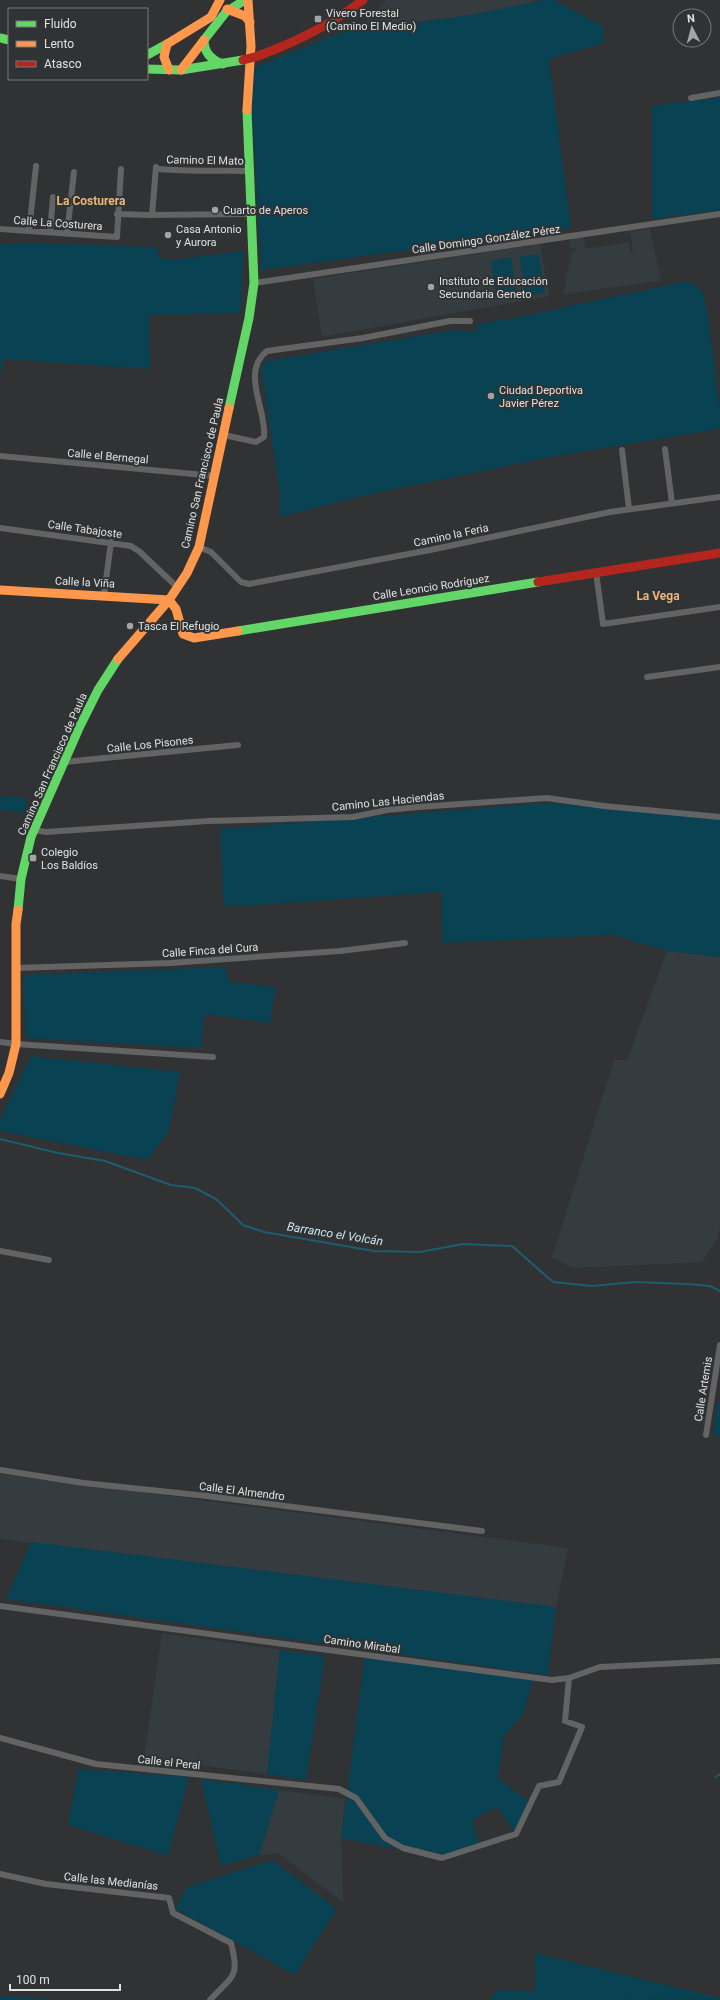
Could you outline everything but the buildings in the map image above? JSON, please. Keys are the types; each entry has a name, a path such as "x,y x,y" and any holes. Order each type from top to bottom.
{"main road":[{"path":"148,54 211,17 220,0"},
{"path":"181,70 220,16 227,10 245,0"},
{"name":"Camino San Francisco de Paula","path":"0,1094 9,1073 16,1044 16,924 26,856 34,830 95,696 119,657 169,600 176,586 187,573 199,547 249,318 254,283 247,109 251,46 248,0"},
{"path":"148,69 181,70 223,64 258,56 291,44 312,34 363,0"},
{"path":"227,10 245,16 250,22"},
{"path":"204,40 203,47 207,54 213,60 223,64"},
{"path":"167,44 163,52 163,59 169,70"},
{"name":"Calle Leoncio Rodríguez","path":"169,600 176,609 183,634 194,638 720,553"},
{"name":"Calle la Viña","path":"0,590 169,600"}],"street":[{"path":"691,98 720,93"},
{"path":"29,231 36,166"},
{"name":"Camino El Mato","path":"152,215 158,168 184,171 250,171"},
{"name":"Calle La Costurera","path":"0,229 117,237 117,214 121,169"},
{"path":"67,234 74,172"},
{"path":"50,232 53,197"},
{"name":"Calle La Costurera","path":"117,214 251,214"},
{"name":"Calle Domingo González Pérez","path":"254,283 720,214"},
{"path":"224,435 256,442 264,437 265,428 254,379 260,357 267,351 363,338 450,321 470,321"},
{"path":"665,449 672,503"},
{"path":"622,450 629,509"},
{"name":"Calle el Bernegal","path":"0,456 214,476"},
{"name":"Camino la Feria","path":"199,547 211,552 241,582 249,584 430,550 629,509 720,497"},
{"name":"Calle Tabajoste","path":"0,528 111,542 131,546 140,552 176,586"},
{"path":"104,595 111,542"},
{"path":"596,572 603,624 720,607"},
{"path":"647,677 720,667"},
{"name":"Calle Los Pisones","path":"64,762 238,745"},
{"name":"Camino Las Haciendas","path":"34,830 46,832 132,828 208,821 353,817 393,809 547,798 604,806 720,817"},
{"path":"0,876 22,878"},
{"name":"Calle Finca del Cura","path":"15,968 170,963 340,951 405,943"},
{"path":"0,1042 213,1057"},
{"path":"0,1250 49,1260"},
{"name":"Calle Artemis","path":"706,1435 720,1345"},
{"path":"712,1396 720,1397"},
{"name":"Calle El Almendro","path":"0,1470 84,1483 214,1497 482,1531"},
{"name":"Camino Mirabal","path":"0,1606 552,1680 569,1678 600,1667 720,1661"},
{"name":"Calle el Peral","path":"0,1738 96,1764 339,1788 356,1798 386,1838 403,1848 442,1858 516,1834 539,1786 560,1782 582,1727 565,1721 569,1678"},
{"name":"Calle las Medianías","path":"0,1874 46,1884 170,1898 173,1913 231,1943 236,1963 235,1974 210,2000"}],"shaded area":[{"path":"386,0 535,0 531,3 470,15 359,30"},
{"path":"544,0 554,0 603,26 604,43 549,59 571,228 261,270 250,69 340,33 470,15"},
{"path":"720,97 720,210 652,219 652,106"},
{"path":"650,229 661,281 563,294 572,252 576,251 575,248 569,248 572,238 584,236 585,249 629,242 630,252 633,252 630,231"},
{"path":"31,243 158,247 158,257 169,260 244,251 240,313 149,315 150,369 4,359 0,376 0,244"},
{"name":"Instituto de Educación Secundaria Geneto","path":"540,244 549,296 322,337 313,279"},
{"path":"539,254 545,293 526,296 519,257"},
{"path":"511,257 517,296 497,300 491,261"},
{"name":"Ciudad Deportiva Javier Pérez","path":"687,281 697,286 703,293 707,311 720,410 720,426 718,429 551,457 366,495 279,517 280,495 261,368 266,361 454,330 476,332 477,324 519,317"},
{"path":"0,796 26,798 27,811 24,813 0,810"},
{"path":"546,803 720,817 720,957 667,951 613,935 443,943 441,892 244,906 224,906 220,829"},
{"path":"667,951 720,957 720,1226 718,1237 702,1262 573,1268 552,1257 614,1060 627,1060"},
{"path":"225,967 229,982 276,987 270,1023 205,1014 201,1048 26,1038 23,975"},
{"path":"31,1056 180,1072 169,1131 148,1160 0,1131 0,1120"},
{"path":"720,1401 720,1437 713,1435 717,1404"},
{"path":"0,1474 568,1548 556,1607 0,1539"},
{"path":"31,1542 556,1607 548,1675 6,1599"},
{"path":"162,1633 280,1650 267,1774 144,1758"},
{"path":"280,1650 325,1656 306,1780 267,1774"},
{"path":"365,1655 534,1678 523,1714 504,1736 498,1779 531,1803 516,1834 497,1807 472,1820 479,1846 442,1858 341,1838"},
{"path":"78,1769 189,1777 168,1856 68,1825"},
{"path":"201,1779 279,1790 259,1855 221,1866"},
{"path":"279,1790 345,1799 341,1838 343,1902 278,1853 259,1855"},
{"path":"272,1860 337,1909 295,1975 175,1909 187,1887"},
{"path":"535,1953 720,1999 490,2000 497,1990 535,1991"},
{"path":"0,1996 66,2000 0,2000"}],"waterway":[{"name":"Barranco el Volcán","path":"0,1139 58,1153 105,1161 171,1185 195,1188 216,1199 243,1225 264,1232 374,1251 420,1252 463,1244 512,1246 553,1282 592,1286 635,1282 687,1284 710,1286 720,1291"},
{"path":"716,1777 720,1774"}],"traffic: fast":[{"path":"204,40 226,12 245,0"},
{"path":"0,38 8,40"},
{"path":"204,40 205,49 209,55 223,64"},
{"path":"148,54 167,44"},
{"path":"148,69 181,70 243,60"},
{"path":"229,408 249,318 254,283 247,110"},
{"path":"238,631 538,582"},
{"path":"18,910 21,879 31,837 80,726 98,690 118,659"}],"traffic: slow":[{"path":"167,44 211,17 220,0"},
{"path":"247,110 251,46 248,0"},
{"path":"227,9 245,16 250,22"},
{"path":"181,70 204,40"},
{"path":"167,44 164,57 169,70"},
{"path":"118,659 169,600 187,573 199,547 229,408"},
{"path":"0,590 169,600 176,609 183,634 194,638 238,631"},
{"path":"0,1094 9,1073 16,1044 16,924 18,910"}],"traffic: jam":[{"path":"258,56 313,32 363,0"},
{"path":"243,60 258,56"},
{"path":"538,582 720,553"}],"place":[{"name":"Vivero Forestal (Camino El Medio)","path":"318,19"},
{"name":"Cuarto de Aperos","path":"215,210"},
{"name":"Casa Antonio y Aurora","path":"168,235"},
{"name":"Instituto de Educación Secundaria Geneto","path":"431,287"},
{"name":"Ciudad Deportiva Javier Pérez","path":"491,396"},
{"name":"Tasca El Refugio","path":"130,626"},
{"name":"Colegio Los Baldíos","path":"33,858"}],"district":[{"name":"La Costurera","path":"91,201"},
{"name":"La Vega","path":"658,596"}]}
